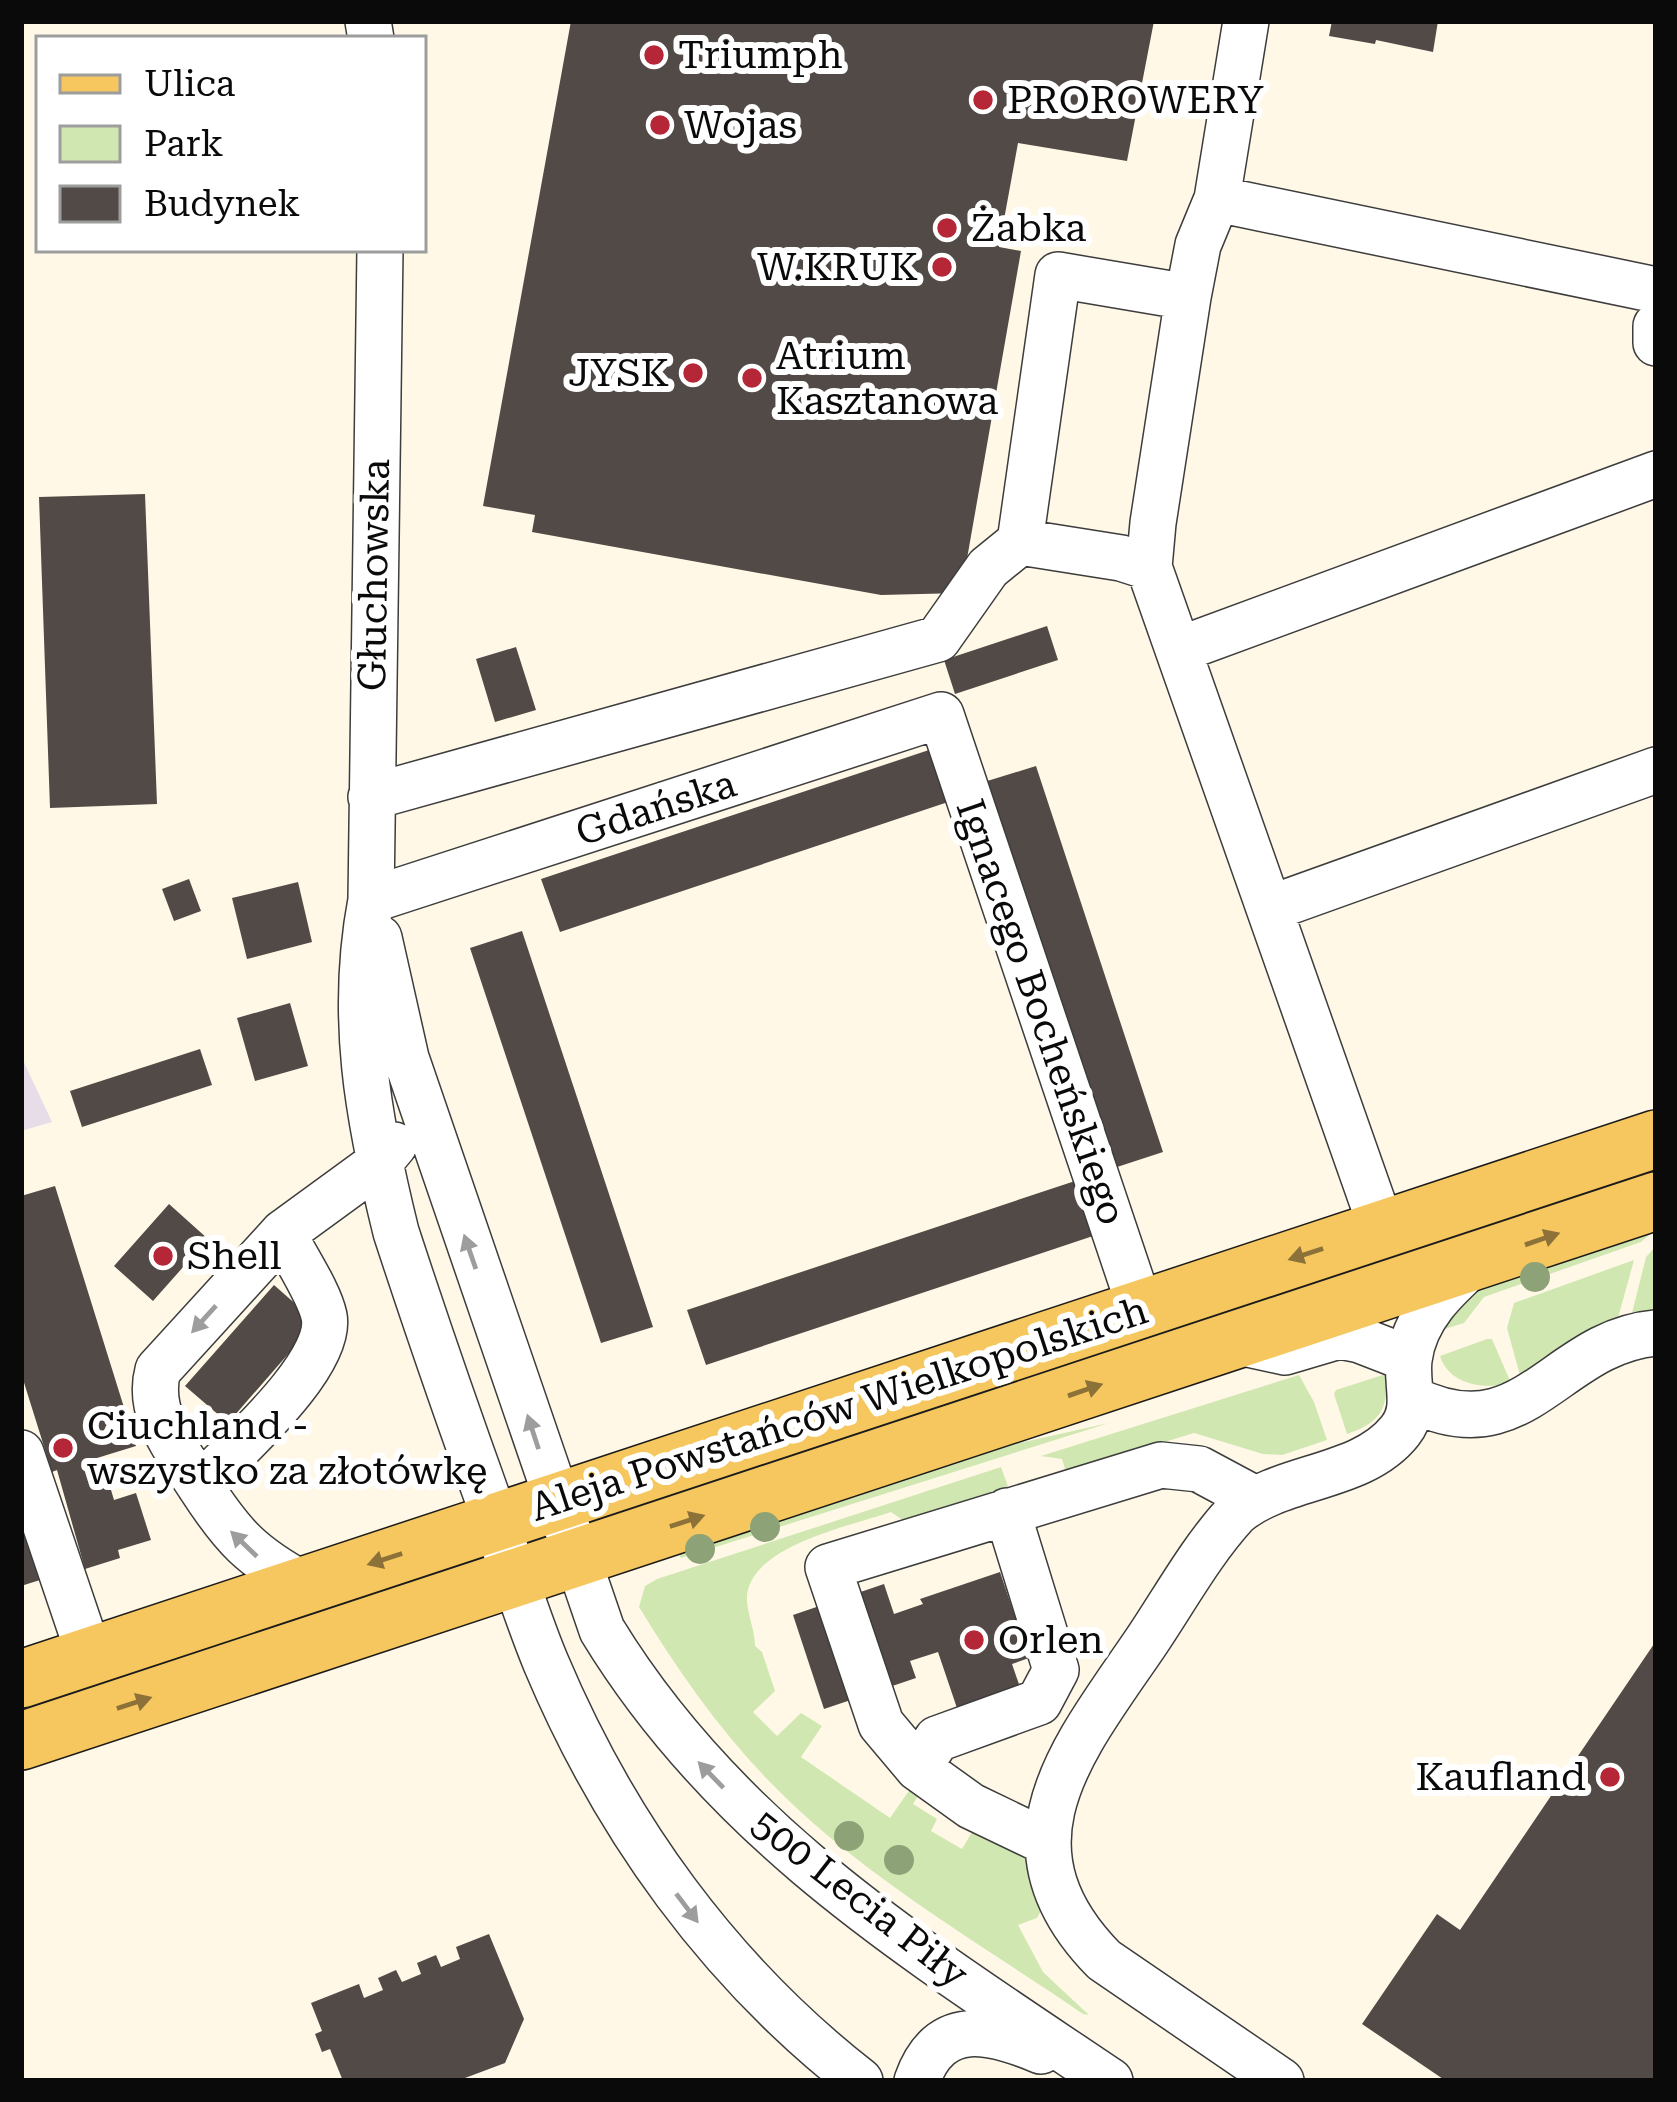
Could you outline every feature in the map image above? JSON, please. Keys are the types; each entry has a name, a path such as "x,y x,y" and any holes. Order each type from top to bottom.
{"main road":[{"name":"Aleja Powstańców Wielkopolskich","path":"21,1679 1656,1139"},
{"name":"Aleja Powstańców Wielkopolskich","path":"21,1741 1656,1201"}],"street":[{"path":"1246,21 1217,200 1198,244 1188,297 1149,567 1382,1229"},
{"path":"1217,200 1656,290"},
{"name":"Głuchowska","path":"380,252 371,900 360,956 361,1020 379,1163 396,1232 516,1578"},
{"path":"371,797 938,639 988,568 1021,542 1058,275 1188,297"},
{"path":"1656,326 1656,343"},
{"path":"1181,649 1656,474"},
{"path":"1021,542 1149,567"},
{"name":"Gdańska","path":"371,900 941,715"},
{"name":"Ignacego Bocheńskiego","path":"941,715 1141,1310"},
{"path":"1271,908 1656,770"},
{"name":"Głuchowska","path":"371,900 406,1058 556,1501"},
{"path":"304,1585 239,1543 158,1413 153,1389 158,1370 283,1233 379,1163 423,1111"},
{"path":"200,1486 305,1373 324,1334 324,1315 283,1233"},
{"path":"1281,2081 1104,1960 1085,1940 1055,1883 1048,1843 1057,1784 1073,1751 1228,1521 1256,1499 1383,1447 1405,1425 1410,1379 1426,1315 1441,1292 1477,1261"},
{"path":"1231,1340 1286,1352 1339,1336 1360,1340 1450,1414 1496,1412 1524,1401 1590,1352 1621,1339 1656,1334"},
{"path":"21,1454 90,1657"},
{"path":"1048,1843 971,1806 918,1768 881,1724 828,1567 1170,1464 1199,1469 1256,1499"},
{"name":"500 Lecia Piły","path":"556,1501 602,1630 632,1679 698,1763 804,1865 1110,2081"},
{"path":"918,1768 937,1739 1039,1702 1056,1670 1007,1511"},
{"path":"516,1578 545,1661 582,1738 661,1874 745,1977 860,2081"},
{"name":"500 Lecia Piły","path":"917,2081 934,2050 952,2037 985,2032 1110,2081"}],"shaded area":[{"path":"21,1056 52,1122 21,1131"}],"green space":[{"path":"1656,1229 1641,1242 1484,1297 1464,1323 1435,1332 1455,1294"},
{"path":"1656,1246 1656,1314 1632,1313 1646,1257"},
{"path":"1634,1260 1618,1318 1565,1344 1521,1379 1507,1328 1514,1303"},
{"path":"1492,1339 1511,1383 1469,1383 1451,1373 1440,1356"},
{"path":"1386,1374 1380,1413 1347,1434 1336,1390"},
{"path":"1299,1375 1327,1440 1282,1455 1263,1454 1194,1433 1066,1472 1062,1459 1041,1456"},
{"path":"1109,1423 681,1558 676,1549 948,1459"},
{"path":"1001,1467 1010,1492 919,1531 891,1512 803,1542 763,1566 751,1582 747,1601 755,1646 762,1652 775,1691 753,1712 777,1736 801,1713 822,1726 801,1757 890,1818 913,1785 921,1791 913,1804 937,1819 931,1831 962,1849 975,1827 1034,1865 1045,1903 1037,1918 1018,1925 1043,1972 1089,2015 929,1912 818,1828 724,1730 639,1607 645,1586 657,1579"}],"building":[{"name":"Atrium Kasztanowa","path":"571,21 1154,21 1127,161 1018,143 999,247 1021,251 961,593 881,595 532,532 535,515 483,506"},
{"path":"1332,21 1438,21 1433,52 1329,36"},
{"path":"145,494 157,804 50,808 39,497"},
{"path":"1047,626 1058,660 955,694 944,660"},
{"path":"516,647 536,710 495,722 476,659"},
{"path":"938,747 957,799 560,932 541,879"},
{"path":"1036,766 1163,1152 1111,1169 984,782"},
{"path":"189,879 201,911 174,921 162,889"},
{"path":"298,882 312,942 247,959 232,898"},
{"path":"522,931 653,1327 601,1343 470,948"},
{"path":"290,1003 308,1066 255,1081 237,1018"},
{"path":"200,1049 212,1085 82,1127 70,1091"},
{"path":"1078,1180 1096,1235 706,1365 687,1310"},
{"path":"55,1186 136,1446 97,1458 103,1463 114,1500 136,1493 151,1540 118,1550 120,1558 85,1569 57,1470 52,1472 21,1373 21,1196"},
{"path":"169,1204 208,1239 153,1301 114,1266"},
{"path":"274,1285 316,1322 228,1423 185,1386"},
{"path":"21,1523 40,1580 21,1586"},
{"path":"1000,1572 1029,1658 1012,1664 1022,1693 959,1714 938,1652 910,1661 916,1678 824,1709 793,1615 884,1584 894,1614 923,1604 920,1599"},
{"name":"Kaufland","path":"1656,1641 1656,2081 1446,2081 1362,2024 1437,1914 1460,1930"},
{"path":"489,1934 524,2019 505,2063 457,2081 343,2081 330,2049 322,2052 315,2034 322,2031 311,2003 359,1984 364,1998 383,1990 378,1978 396,1970 402,1982 421,1974 417,1963 436,1955 441,1967 460,1959 456,1947"}],"place":[{"name":"Triumph","path":"654,55"},
{"name":"PROROWERY","path":"983,100"},
{"name":"Wojas","path":"660,125"},
{"name":"Żabka","path":"947,228"},
{"name":"W.KRUK","path":"942,267"},
{"name":"JYSK","path":"693,373"},
{"name":"Atrium Kasztanowa","path":"752,378"},
{"name":"Shell","path":"163,1256"},
{"name":"Ciuchland - wszystko za złotówkę","path":"63,1448"},
{"name":"Orlen","path":"974,1640"},
{"name":"Kaufland","path":"1610,1777"}]}
